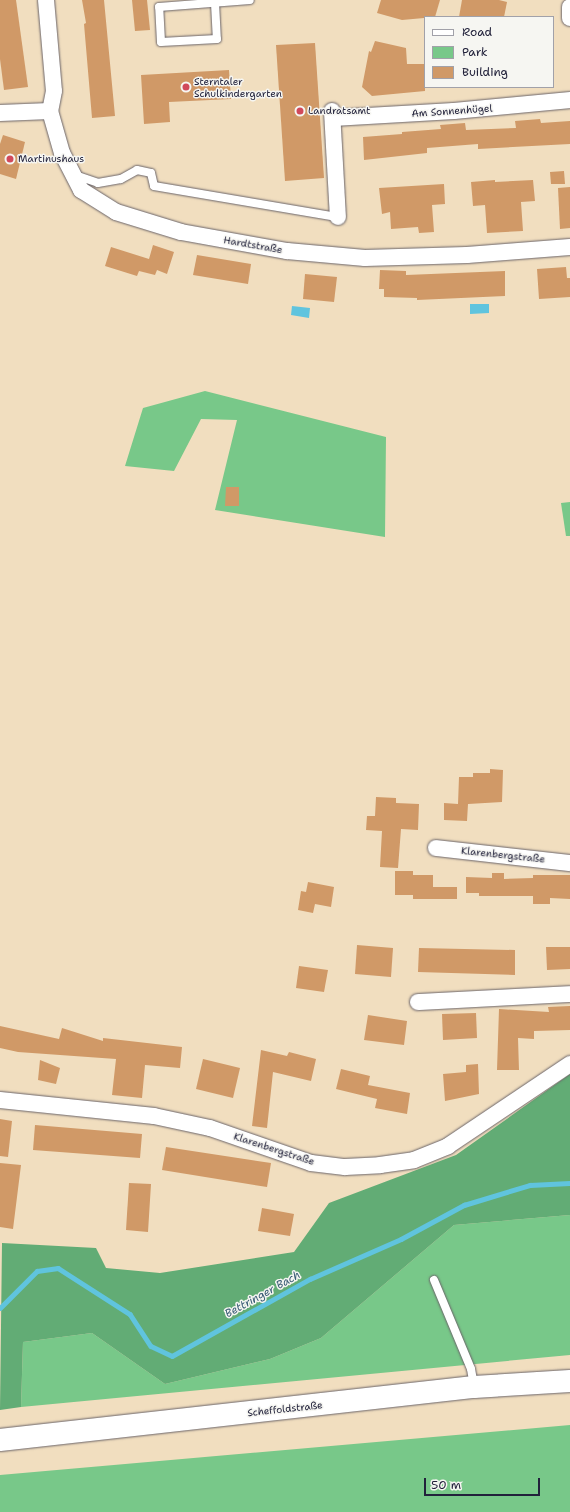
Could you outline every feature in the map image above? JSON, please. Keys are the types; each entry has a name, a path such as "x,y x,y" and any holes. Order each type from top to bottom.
{"main road":[{"name":"Scheffoldstraße","path":"0,1440 474,1387 570,1381"}],"street":[{"path":"0,113 50,111 54,91 46,0"},
{"path":"570,7 570,18"},
{"name":"Am Sonnenhügel","path":"338,216 333,115 454,111 570,100"},
{"name":"Hardtstraße","path":"50,111 62,153 71,174 81,190 91,198 116,212 180,232 287,251 365,258 467,255 570,247"},
{"name":"Klarenbergstraße","path":"436,848 570,863"},
{"path":"418,1002 570,994"},
{"name":"Klarenbergstraße","path":"0,1100 154,1116 210,1128 311,1163 345,1167 380,1165 414,1160 448,1146 570,1064"}],"lane":[{"path":"215,4 217,39 161,42 158,7 215,4 250,0"},
{"path":"71,174 98,183 121,179 137,170 151,173 154,186 338,216"},
{"path":"434,1280 471,1369 474,1387"}],"green space":[{"path":"205,391 386,437 385,537 215,510 237,420 201,419 174,471 125,466 143,408"},
{"path":"570,502 570,536 566,536 561,503"},
{"path":"570,1074 570,1215 454,1225 321,1338 270,1359 165,1384 92,1333 23,1342 21,1407 0,1410 2,1243 96,1248 106,1268 160,1273 294,1252 329,1203 456,1155"},
{"path":"570,1215 570,1355 21,1407 23,1342 92,1333 165,1384 270,1359 321,1338 454,1225"},
{"path":"570,1425 570,1512 0,1512 0,1475"}],"water":[{"path":"470,304 489,304 489,313 470,314"},
{"path":"292,306 310,308 309,318 291,315"}],"building":[{"path":"0,0 16,0 28,87 4,90 0,59"},
{"path":"82,0 104,0 115,116 92,118 84,24 86,23"},
{"path":"132,0 147,0 150,30 135,31"},
{"path":"381,0 440,0 435,16 424,16 424,18 402,20 377,13"},
{"path":"462,0 499,0 507,2 504,16 459,16"},
{"path":"375,41 406,48 407,64 424,64 425,91 372,96 362,87 369,51 371,52"},
{"name":"Landratsamt","path":"315,43 324,178 285,181 276,45"},
{"name":"Sterntaler Schulkindergarten","path":"229,70 231,99 169,102 170,122 144,124 141,75"},
{"path":"540,119 541,123 570,121 570,144 478,149 478,144 427,148 427,153 364,160 363,137 441,129 440,125 465,123 466,130 516,128 515,121"},
{"name":"Martinushaus","path":"3,135 25,142 16,179 0,174 0,144"},
{"path":"564,171 565,184 551,184 550,172"},
{"path":"495,180 495,182 533,180 535,201 521,202 523,231 487,233 485,205 473,206 471,182"},
{"path":"444,184 445,204 432,205 434,232 419,233 418,227 391,229 390,212 382,214 379,188"},
{"path":"570,187 570,228 560,229 558,188"},
{"path":"153,245 174,252 167,274 157,270 155,275 139,271 137,276 105,266 111,247 149,259"},
{"path":"197,255 251,264 248,284 193,275"},
{"path":"566,267 567,278 570,278 570,297 539,299 537,269"},
{"path":"380,270 406,271 406,275 505,271 505,296 417,300 417,298 384,297 384,289 379,289"},
{"path":"305,274 337,277 334,302 303,299"},
{"path":"226,487 239,487 239,506 225,506"},
{"path":"490,769 503,770 502,802 468,804 467,821 444,820 444,803 458,804 459,777 473,777 473,773 490,773"},
{"path":"376,797 396,798 396,803 419,804 418,830 401,829 398,868 380,867 382,831 366,830 367,816 375,816"},
{"path":"395,871 413,871 413,875 433,875 433,887 457,887 457,899 413,899 413,895 395,895"},
{"path":"492,873 504,873 504,879 533,878 533,875 570,875 570,899 550,898 550,904 533,904 533,896 479,896 479,893 466,893 466,877 492,878"},
{"path":"308,882 334,887 331,907 315,904 313,913 298,910 301,891 306,892"},
{"path":"357,945 393,948 391,977 355,974"},
{"path":"546,947 570,947 570,969 547,970"},
{"path":"419,948 515,950 515,975 418,972"},
{"path":"299,966 328,970 324,992 296,988"},
{"path":"570,1006 570,1030 534,1031 534,1039 518,1038 519,1070 497,1070 499,1009 549,1012 548,1007"},
{"path":"476,1013 477,1038 443,1040 442,1014"},
{"path":"368,1015 407,1021 404,1045 364,1040"},
{"path":"0,1026 59,1039 62,1028 103,1041 103,1038 182,1047 180,1068 145,1065 142,1098 112,1095 116,1059 18,1052 0,1048"},
{"path":"261,1050 287,1056 289,1052 316,1059 311,1081 273,1072 267,1128 252,1126"},
{"path":"203,1059 240,1068 233,1098 196,1089"},
{"path":"40,1060 60,1068 56,1084 38,1080"},
{"path":"478,1064 479,1094 445,1101 443,1074 466,1072 466,1065"},
{"path":"341,1069 370,1076 368,1085 410,1093 407,1114 375,1108 377,1099 336,1089"},
{"path":"0,1119 12,1121 8,1157 0,1156"},
{"path":"35,1125 142,1134 140,1158 33,1150"},
{"path":"166,1147 271,1163 267,1187 162,1170"},
{"path":"0,1163 21,1165 13,1229 0,1227"},
{"path":"129,1183 151,1184 148,1232 126,1230"},
{"path":"262,1208 294,1214 290,1236 258,1231"}],"waterway":[{"name":"Bettringer Bach","path":"0,1308 37,1271 58,1268 130,1314 151,1346 172,1356 310,1279 401,1239 464,1205 530,1185 570,1183"}],"place":[{"name":"Sterntaler Schulkindergarten","path":"186,87"},
{"name":"Landratsamt","path":"300,111"},
{"name":"Martinushaus","path":"10,159"}]}
